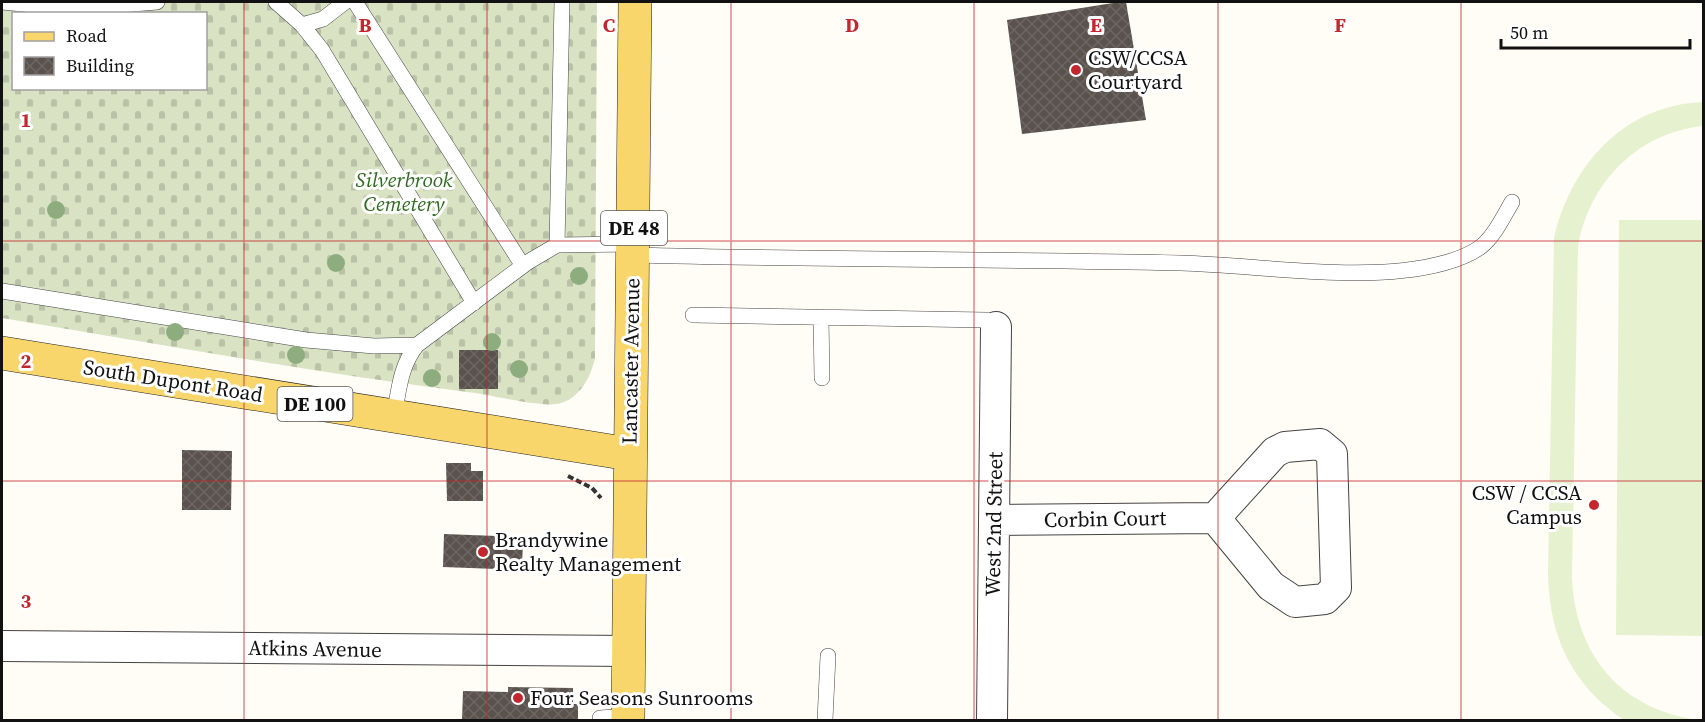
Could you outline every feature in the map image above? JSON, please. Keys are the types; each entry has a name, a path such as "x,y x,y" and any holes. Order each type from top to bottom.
{"main road":[{"name":"Lancaster Avenue","path":"618,718 629,651 629,454 634,250 635,2"},
{"name":"South Dupont Road","path":"2,353 629,454"}],"street":[{"name":"West 2nd Street","path":"992,720 996,327"},
{"path":"1320,444 1332,454 1336,588 1325,599 1294,602 1272,586 1215,518 1275,452 1284,447 1320,444"},
{"name":"Corbin Court","path":"995,520 1215,518"},
{"name":"Atkins Avenue","path":"2,646 629,651"}],"lane":[{"path":"3,2 72,9 157,2"},
{"path":"276,2 302,25 322,50 474,303"},
{"path":"302,25 323,19 345,2"},
{"path":"355,2 523,266"},
{"path":"557,245 562,2"},
{"path":"394,416 407,357 417,345 523,266 557,245 723,257 1102,261 1219,264 1343,272 1398,269 1443,263 1479,250 1497,229 1512,202"},
{"path":"2,291 306,340 374,346 417,345"},
{"path":"693,315 986,320 996,327"},
{"path":"822,317 822,378"},
{"path":"825,720 828,656"}],"path":[{"path":"560,474 583,482 602,500"}],"green space":[{"name":"Silverbrook Cemetery","path":"2,2 597,2 595,358 591,372 579,391 561,403 529,403 477,393 292,367 2,318"},
{"path":"1703,102 1703,126 1679,130 1638,150 1606,181 1593,201 1584,222 1578,246 1572,577 1575,605 1582,631 1593,654 1607,674 1625,691 1671,714 1699,720 1626,720 1603,704 1578,676 1561,645 1549,592 1554,238 1573,186 1605,144 1626,127 1649,114 1675,106"},
{"path":"1619,220 1703,220 1703,636 1616,635"}],"building":[{"name":"CSW/CCSA Courtyard","path":"1126,2 1146,120 1022,134 1007,20"},
{"path":"459,350 498,350 498,389 459,389"},
{"path":"182,450 232,451 231,510 182,510"},
{"path":"446,463 471,463 471,471 483,471 483,501 447,501"},
{"name":"Brandywine Realty Management","path":"444,534 523,537 522,570 443,567"},
{"name":"Four Seasons Sunrooms","path":"508,687 573,688 573,704 578,704 578,720 462,720 463,691 508,692"}],"place":[{"name":"CSW/CCSA Courtyard","path":"1076,70"},
{"name":"CSW / CCSA Campus","path":"1594,505"},
{"name":"Brandywine Realty Management","path":"483,552"},
{"name":"Four Seasons Sunrooms","path":"518,698"}]}
